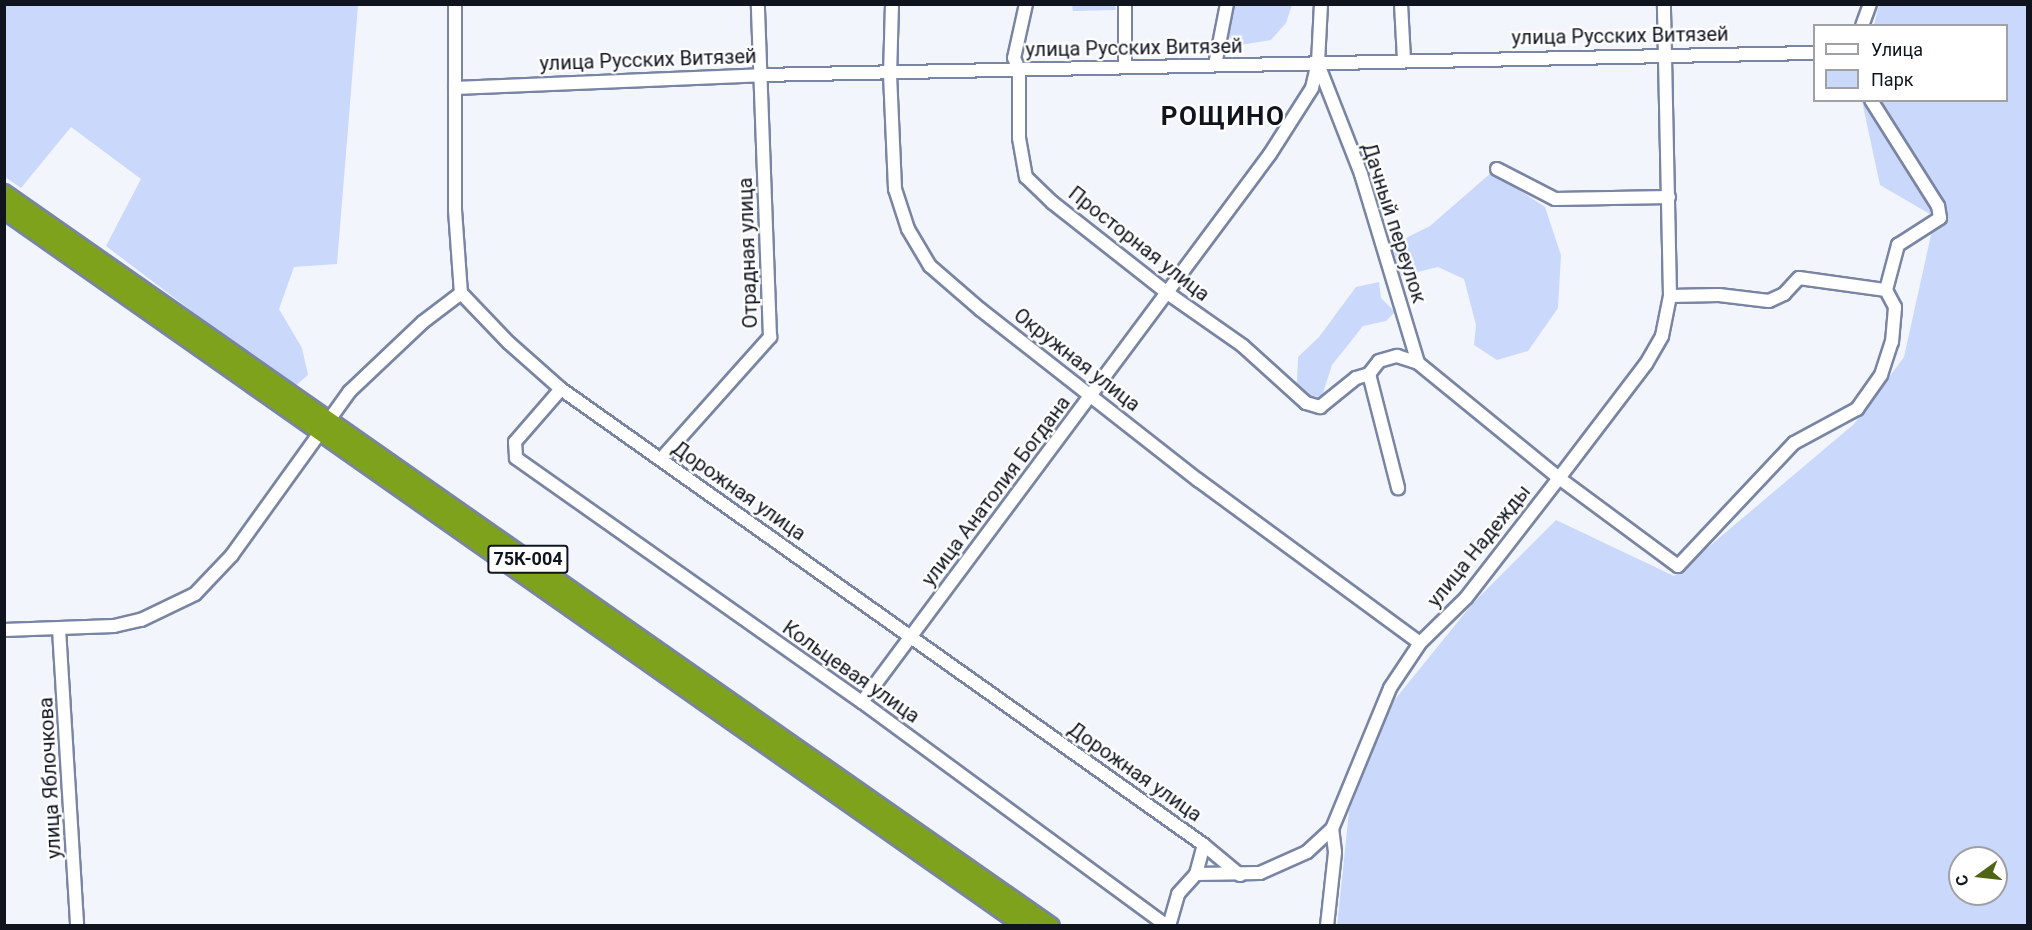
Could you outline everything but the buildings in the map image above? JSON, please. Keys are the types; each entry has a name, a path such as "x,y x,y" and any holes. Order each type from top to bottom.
{"highway":[{"name":"75К-004","path":"4,193 1024,926"},
{"name":"75К-004","path":"4,210 325,425 1051,926"}],"street":[{"path":"4,630 59,629 141,620 195,594 232,555 325,425 372,369 461,292 455,210 455,4"},
{"name":"Отрадная улица","path":"661,459 770,337 758,4"},
{"name":"Окружная улица","path":"892,4 890,74 895,189 908,229 930,266 981,310 1216,494 1420,643"},
{"name":"Просторная улица","path":"1026,4 1014,58 1019,70 1019,138 1026,177 1053,203 1166,292 1244,346 1306,403 1320,407 1356,378 1369,374 1379,361 1397,356 1418,363 1559,478 1678,566 1794,443 1857,409 1881,375 1892,342 1895,307 1886,290"},
{"path":"1125,4 1125,68"},
{"path":"1215,65 1227,4"},
{"path":"1318,63 1321,4"},
{"path":"1401,4 1404,59"},
{"name":"улица Надежды","path":"1196,874 1260,873 1307,852 1332,829 1390,688 1420,643 1466,598 1646,364 1662,336 1670,296 1664,4"},
{"path":"1863,24 1870,4"},
{"name":"улица Русских Витязей","path":"455,88 761,75 890,74 1404,59 1813,53"},
{"name":"улица Анатолия Богдана","path":"862,702 1270,154 1312,88 1318,63"},
{"name":"Дачный переулок","path":"1318,63 1361,174 1418,363"},
{"path":"1670,296 1719,295 1769,301 1784,294 1799,278 1886,290 1898,245 1940,218 1938,206 1872,102"},
{"path":"1497,169 1555,199 1669,197"},
{"name":"Дорожная улица","path":"461,292 509,343 561,389 1204,845 1240,874"},
{"path":"1369,374 1398,488"},
{"name":"Кольцевая улица","path":"561,389 515,442 516,458 862,702 1168,926"},
{"name":"улица Яблочкова","path":"59,629 77,926"},
{"name":"улица Надежды","path":"1327,926 1335,852 1332,829"},
{"path":"1168,926 1178,894 1196,874 1204,845"}],"green space":[{"path":"5,5 358,5 337,264 294,267 279,309 302,348 308,375 293,388 106,246 141,179 71,127 21,188 5,177"},
{"path":"1072,5 1115,5 1116,10 1073,11"},
{"path":"1235,5 1292,5 1286,23 1271,40 1240,45 1226,35"},
{"path":"1879,5 2027,5 2027,925 1337,926 1349,811 1392,703 1473,603 1556,520 1674,576 1854,424 1904,357 1935,217 1880,185 1862,102 2008,102 2008,24 1874,24"},
{"path":"1492,172 1545,207 1561,255 1558,308 1528,351 1497,360 1474,345 1476,325 1464,279 1438,267 1401,276 1392,245 1430,226"},
{"path":"1379,282 1381,298 1395,312 1386,321 1363,326 1332,365 1322,396 1312,397 1297,383 1298,357 1319,337 1356,287"}],"district":[{"name":"РОЩИНО","path":"1223,117"}]}
